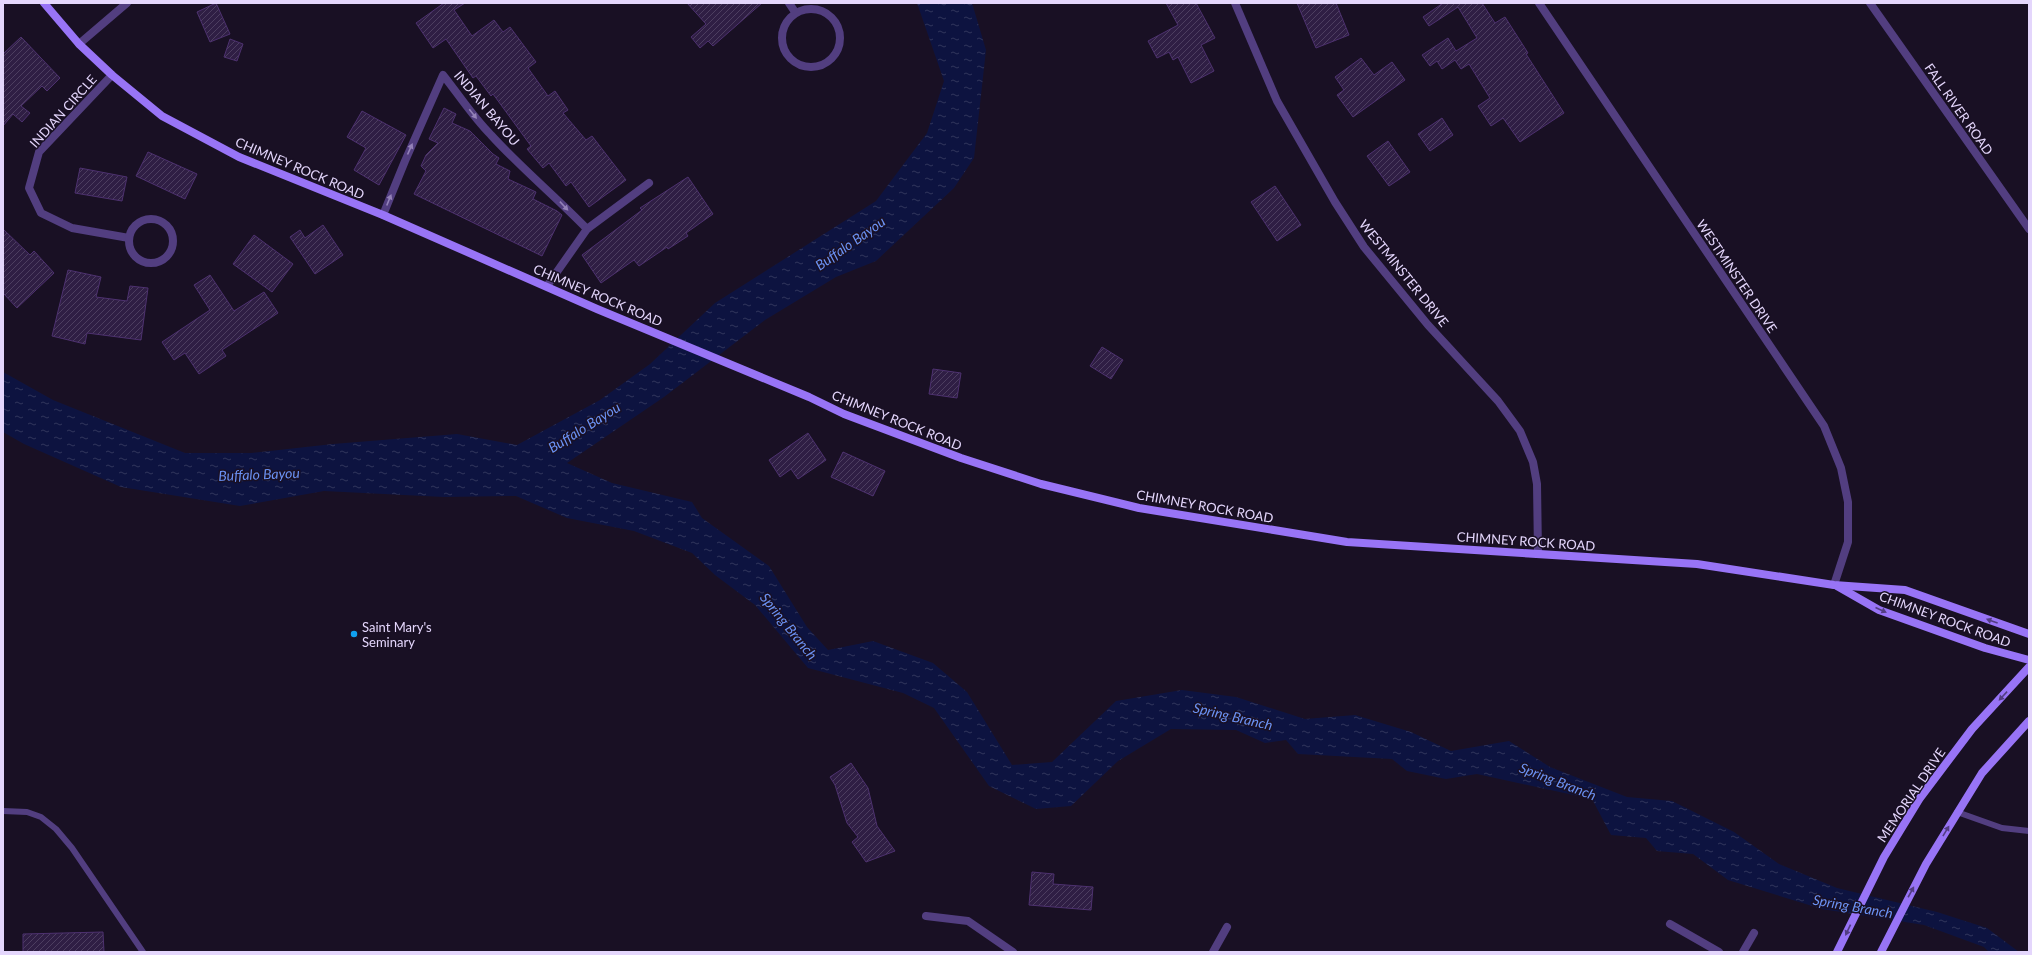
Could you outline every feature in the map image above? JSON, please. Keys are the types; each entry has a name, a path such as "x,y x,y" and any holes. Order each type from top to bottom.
{"main road":[{"name":"CHIMNEY ROCK ROAD","path":"44,3 79,44 112,75 162,116 239,157 383,215 547,286 596,309 809,397 844,414 961,458 1041,484 1139,508 1347,542 1697,564 1834,585 1905,590 2029,634"},
{"name":"CHIMNEY ROCK ROAD","path":"1834,585 1879,610 1985,648 2029,660"},
{"name":"MEMORIAL DRIVE","path":"1837,952 1884,857 1920,798 1972,729 2029,667"},
{"path":"1880,952 1926,864 1982,773 2029,721"}],"street":[{"path":"79,44 127,3"},
{"path":"789,3 795,12"},
{"name":"WESTMINSTER DRIVE","path":"1236,3 1277,101 1335,202 1364,247 1428,325 1498,401 1520,431 1533,462 1537,484 1538,553"},
{"name":"WESTMINSTER DRIVE","path":"1539,3 1824,426 1841,468 1848,502 1848,542 1834,585"},
{"name":"FALL RIVER ROAD","path":"1870,3 2029,229"},
{"path":"812,9 824,12 832,18 838,26 840,36 839,46 835,54 828,61 819,66 809,67 799,65 791,59 785,51 782,42 782,32 786,23 795,12 812,9"},
{"name":"INDIAN CIRCLE","path":"112,75 39,152 29,188 41,213 72,228 129,238"},
{"name":"INDIAN BAYOU","path":"383,215 404,161 443,75 489,134 527,173 556,197 587,230"},
{"path":"547,286 587,230 649,183"},
{"path":"156,220 168,227 173,240 169,254 164,259 150,263 137,257 132,252 129,238 136,225 142,221 156,220"},
{"path":"926,916 968,921 1013,952"},
{"path":"1670,924 1719,952"},
{"path":"1213,952 1228,927"},
{"path":"1743,952 1754,933"}],"lane":[{"path":"3,811 27,812 41,817 56,829 72,848 143,952"},
{"path":"1958,812 2002,828 2029,831"}],"water":[{"path":"917,3 972,3 986,50 974,158 954,188 876,261 836,277 765,320 664,397 567,463 612,483 692,502 702,518 769,566 807,627 828,650 873,641 933,663 967,692 1012,765 1052,762 1116,701 1182,690 1236,697 1305,719 1355,715 1411,732 1451,751 1509,741 1550,767 1627,797 1672,801 1734,832 1779,864 1837,888 1937,912 1987,928 2019,952 1989,952 1984,947 1924,925 1822,909 1728,880 1693,854 1657,851 1646,838 1611,835 1592,799 1477,774 1446,779 1407,771 1392,759 1298,754 1286,740 1265,743 1236,730 1171,729 1118,761 1071,806 1036,809 989,786 934,708 903,693 808,668 755,605 715,575 692,553 634,531 567,518 516,496 444,497 324,491 240,506 121,487 24,444 3,432 3,372 53,400 185,453 251,453 333,444 457,434 517,445 600,400 650,364 715,303 876,201 927,133 944,81"}],"building":[{"path":"216,3 230,34 210,42 197,12"},
{"path":"444,3 465,3 454,10 472,36 494,20 503,32 510,27 536,62 528,68 548,96 555,91 568,110 563,113 586,140 592,136 626,180 589,207 571,182 566,186 549,163 543,168 527,149 531,146 493,94 491,96 476,76 473,78 446,39 433,48 416,23"},
{"path":"687,3 762,3 713,46 708,41 700,48 691,37 706,24"},
{"path":"1166,3 1196,3 1215,38 1201,45 1214,71 1191,83 1178,57 1173,60 1169,52 1157,58 1148,41 1178,25"},
{"path":"1297,3 1336,3 1349,35 1316,48"},
{"path":"1443,3 1482,3 1495,23 1505,17 1528,53 1526,54 1564,113 1520,142 1503,118 1491,126 1478,106 1490,98 1469,64 1461,69 1455,60 1442,69 1437,61 1430,66 1422,55 1448,38 1456,51 1477,38 1458,7 1429,26 1423,17"},
{"path":"21,37 60,78 47,91 42,86 21,106 30,113 22,122 13,114 3,126 3,54"},
{"path":"230,39 243,44 237,61 224,57"},
{"path":"1361,58 1374,75 1392,62 1405,80 1353,117 1337,95 1344,90 1335,77"},
{"path":"444,108 456,114 452,123 470,131 499,158 496,164 510,171 508,179 536,192 533,199 562,215 542,256 414,194 426,171 421,166 426,155 438,143 429,139"},
{"path":"362,111 406,135 379,185 354,170 366,148 347,137"},
{"path":"1442,118 1453,135 1430,151 1418,134"},
{"path":"1388,141 1410,172 1389,186 1367,156"},
{"path":"148,152 197,174 185,199 136,176"},
{"path":"80,168 127,177 122,201 75,193"},
{"path":"688,177 713,214 686,233 688,236 668,249 667,247 639,266 634,260 601,283 582,255 642,210 640,208"},
{"path":"1275,186 1301,225 1277,241 1251,202"},
{"path":"323,225 343,255 315,274 290,237 300,230 305,238"},
{"path":"3,229 30,255 34,251 54,273 17,308 3,293"},
{"path":"254,235 293,264 272,292 233,264"},
{"path":"68,270 101,277 96,297 127,301 130,286 148,288 141,340 87,333 85,344 52,336"},
{"path":"210,275 234,311 264,292 278,313 222,350 226,356 199,374 185,353 174,360 162,342 210,310 194,285"},
{"path":"1102,347 1123,360 1111,379 1090,366"},
{"path":"933,369 961,373 957,398 929,394"},
{"path":"808,433 826,460 798,479 791,469 780,477 769,460"},
{"path":"843,452 885,471 873,496 831,477"},
{"path":"851,763 868,788 877,826 895,851 866,862 852,842 858,837 847,823 835,785 830,777"},
{"path":"1032,872 1054,874 1053,884 1093,887 1091,910 1029,905"},
{"path":"103,932 104,952 23,952 23,934"}],"place":[{"name":"Saint Mary's Seminary","path":"354,634"}],"water label":[{"name":"Buffalo Bayou","path":"850,243"},
{"name":"Buffalo Bayou","path":"584,427"},
{"name":"Buffalo Bayou","path":"259,474"},
{"name":"Spring Branch","path":"789,626"},
{"name":"Spring Branch","path":"1233,716"},
{"name":"Spring Branch","path":"1558,781"},
{"name":"Spring Branch","path":"1853,906"}]}
